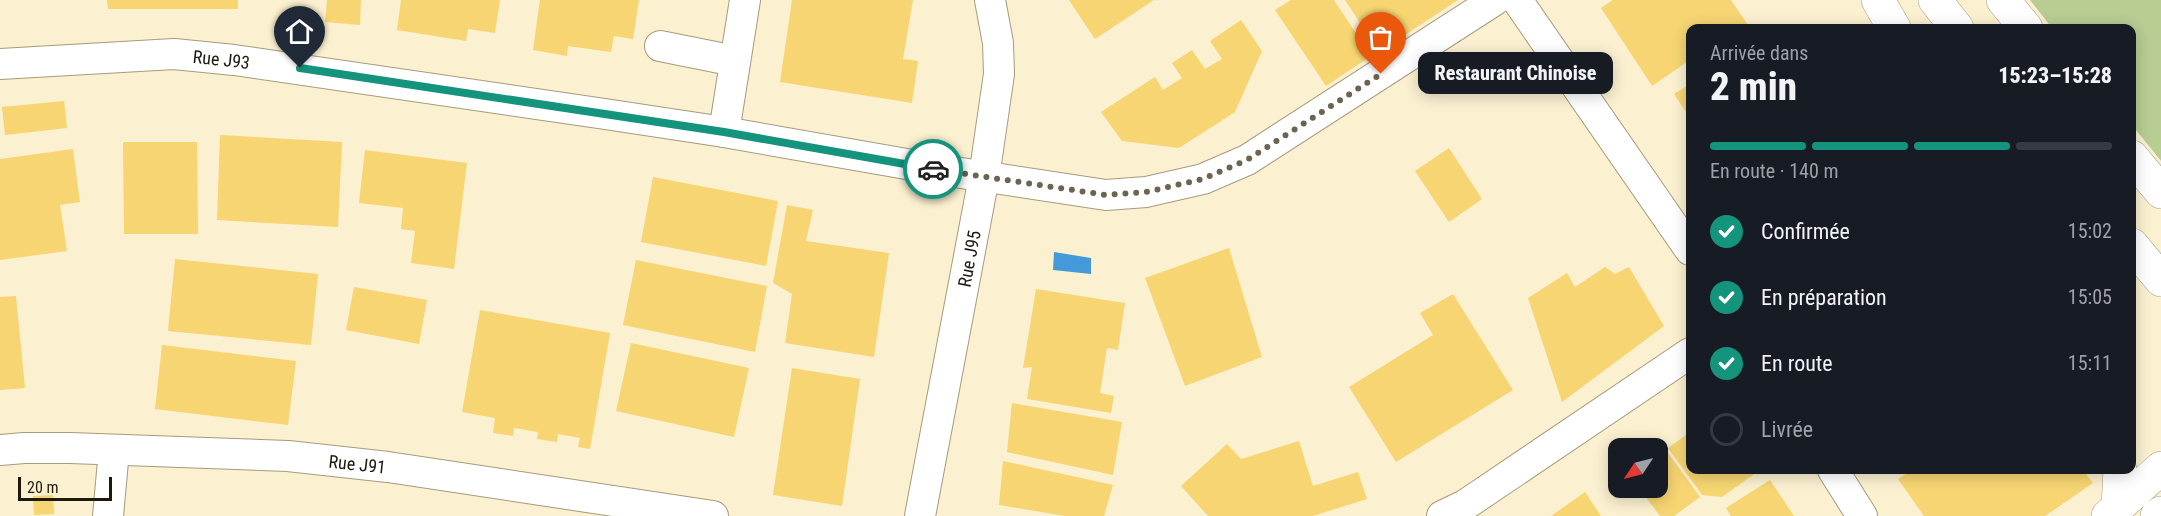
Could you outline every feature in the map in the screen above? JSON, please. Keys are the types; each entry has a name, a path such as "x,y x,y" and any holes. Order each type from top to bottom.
{"main road":[{"path":"1878,0 1892,24"},
{"path":"1935,0 1954,24"},
{"path":"2003,0 2023,24"},
{"path":"2136,162 2161,192"},
{"path":"2136,250 2161,280"},
{"path":"2113,511 2161,468"},
{"path":"2113,511 2119,474"},
{"path":"2157,516 2161,513"}],"street":[{"path":"724,132 745,0"},
{"name":"Rue J95","path":"920,516 984,177 999,74 998,43 990,0"},
{"name":"Rue J93","path":"0,64 174,54 300,68 724,132 984,177 1106,195 1146,192 1203,179 1247,160 1495,0"},
{"path":"1517,0 1686,244"},
{"path":"660,46 735,61"},
{"path":"1442,516 1465,505 1686,356"},
{"name":"Rue J91","path":"0,450 24,448 288,456 388,466 713,516"},
{"path":"108,516 114,450"},
{"path":"1835,474 1854,511"}],"green space":[{"path":"2030,0 2161,0 2161,161 2136,130 2136,24 2049,24"}],"water":[{"path":"1054,252 1091,258 1091,274 1053,270"}],"building":[{"path":"107,0 238,0 238,9 108,9"},
{"path":"327,0 361,0 360,25 325,22"},
{"path":"401,0 500,0 495,33 468,29 466,41 397,30"},
{"path":"540,0 639,0 633,39 614,36 611,52 568,46 567,56 533,50"},
{"path":"792,0 913,0 903,59 918,61 912,103 780,82"},
{"path":"1069,0 1154,0 1095,39"},
{"path":"1291,0 1334,0 1371,56 1326,86 1275,10"},
{"path":"1345,0 1458,0 1379,52"},
{"path":"1613,0 1731,0 1747,24 1686,24 1686,63 1652,86 1601,8"},
{"path":"1241,20 1262,51 1235,112 1179,148 1122,141 1101,112 1155,77 1163,90 1182,78 1172,63 1192,50 1205,69 1222,59 1210,41"},
{"path":"1686,86 1686,112 1674,94"},
{"path":"64,101 67,128 5,135 2,107"},
{"path":"220,135 342,142 338,227 217,220"},
{"path":"123,142 197,142 198,234 124,234"},
{"path":"1449,148 1482,199 1449,222 1415,171"},
{"path":"73,149 80,202 60,205 67,251 0,260 0,159"},
{"path":"365,150 467,163 454,269 411,263 415,231 401,229 403,208 359,203"},
{"path":"653,177 778,201 766,266 641,242"},
{"path":"787,205 813,210 806,241 889,253 874,357 785,343 792,294 773,283"},
{"path":"1229,248 1262,357 1185,386 1145,278"},
{"path":"175,259 318,274 311,345 168,331"},
{"path":"636,260 767,286 755,352 623,325"},
{"path":"1605,267 1615,274 1629,267 1664,326 1562,402 1528,298 1567,273 1575,287"},
{"path":"354,287 427,300 419,344 346,330"},
{"path":"1036,289 1125,303 1118,350 1107,348 1100,393 1114,396 1111,413 1027,399 1032,367 1023,368"},
{"path":"1453,294 1513,390 1396,462 1349,387 1433,335 1420,313"},
{"path":"16,296 25,388 0,390 0,297"},
{"path":"480,310 610,333 590,449 578,447 580,438 558,434 557,442 537,439 538,432 514,428 513,436 493,433 495,418 462,412"},
{"path":"631,343 749,368 734,437 616,411"},
{"path":"162,345 296,361 288,425 155,409"},
{"path":"792,368 860,379 842,506 773,495"},
{"path":"1012,403 1122,422 1113,475 1007,452"},
{"path":"1686,435 1686,473 1668,448"},
{"path":"1299,441 1313,486 1358,472 1367,499 1313,516 1208,516 1181,486 1227,444 1241,459"},
{"path":"1668,453 1700,497 1674,516 1660,516 1646,498 1668,498"},
{"path":"1003,461 1113,485 1104,516 1065,516 999,505"},
{"path":"1687,474 1754,474 1722,497 1702,495"},
{"path":"1906,474 2086,474 2093,483 2045,516 1924,516 1898,479"},
{"path":"1770,480 1794,516 1731,516 1726,508"},
{"path":"1585,492 1601,516 1551,516"},
{"path":"53,495 54,514 34,515 33,496"}],"way so far":[{"path":"933,169 1106,195 1146,192 1203,179 1247,160 1381,74"}],"place":[{"name":"Restaurant Chinoise","path":"1381,74"}],"route":[{"path":"300,68 724,132 933,169"}]}
